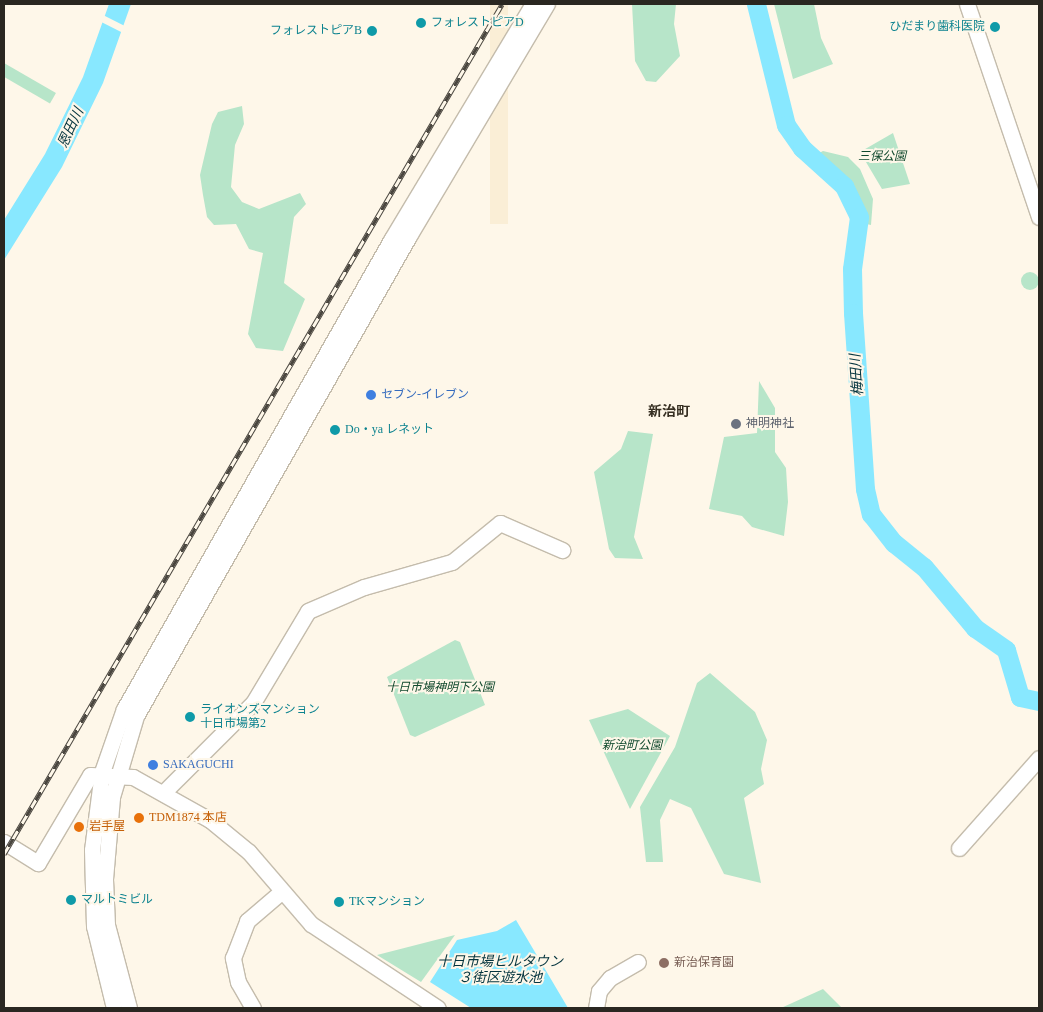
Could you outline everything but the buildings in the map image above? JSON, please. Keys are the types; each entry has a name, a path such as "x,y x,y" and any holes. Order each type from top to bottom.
{"street":[{"path":"114,1008 94,926 91,879 109,773 142,671 533,4"},
{"path":"129,1008 108,924 105,879 109,773 153,680 547,4"},
{"path":"967,4 1039,217"},
{"path":"163,793 253,703 308,612 364,587 452,562 500,522 562,550"},
{"path":"959,848 1039,758"},
{"path":"4,842 38,863 83,782 109,773 133,777 163,793 234,838 311,924 438,1008"},
{"path":"253,1008 238,982 233,958 247,921 281,892"},
{"path":"596,1008 599,991 610,978 638,962"}],"shaded area":[{"path":"490,4 508,4 508,224 490,224"}],"green space":[{"path":"632,4 676,4 674,24 680,56 656,82 646,81 635,61"},
{"path":"774,4 814,4 821,38 833,64 793,79"},
{"path":"4,63 56,93 50,103 4,77"},
{"path":"242,106 244,124 235,145 231,187 242,202 259,209 300,193 306,204 294,217 284,283 305,299 283,351 256,348 248,334 263,253 249,249 236,224 214,225 207,217 203,195 200,175 212,124 218,112"},
{"name":"三保公園","path":"893,133 910,184 882,189 860,152"},
{"path":"823,151 848,157 860,169 873,199 871,225 862,223 848,183 817,154"},
{"path":"1030,272 1036,275 1039,281 1036,287 1030,290 1024,287 1021,281 1024,275"},
{"path":"759,381 775,408 775,452 786,468 788,502 784,536 752,527 742,516 709,509 724,437 757,433"},
{"path":"628,431 653,434 634,537 643,559 615,558 609,549 594,472 621,449"},
{"name":"十日市場神明下公園","path":"455,640 460,642 485,705 415,737 410,735 387,677"},
{"path":"710,673 755,712 767,740 761,769 764,784 744,798 761,883 724,874 691,808 670,799 660,820 663,862 646,862 640,807 675,747 697,683"},
{"name":"新治町公園","path":"628,709 670,736 630,809 589,720"},
{"path":"455,935 421,982 377,955"},
{"path":"823,989 842,1008 781,1008"}],"water":[{"name":"恩田川","path":"109,4 131,4 103,83 62,167 4,260 4,220 45,154 83,77"},
{"name":"十日市場ヒルタウン ３街区遊水池","path":"516,920 568,1008 471,1008 430,982 457,940 497,931"}],"pier":[{"path":"103,15 125,26 122,33 100,21"}],"waterway":[{"name":"梅田川","path":"756,4 786,125 802,148 844,186 859,217 852,269 853,313 865,489 871,514 894,543 924,567 975,628 1006,650 1020,697 1039,701"}],"railway":[{"path":"4,854 502,4"}],"place":[{"name":"フォレストピアD","path":"421,23"},
{"name":"ひだまり歯科医院","path":"995,27"},
{"name":"フォレストピアB","path":"372,31"},
{"name":"セブン-イレブン","path":"371,395"},
{"name":"神明神社","path":"736,424"},
{"name":"Do・ya レネット","path":"335,430"},
{"name":"ライオンズマンション 十日市場第2","path":"190,717"},
{"name":"SAKAGUCHI","path":"153,765"},
{"name":"TDM1874 本店","path":"139,818"},
{"name":"岩手屋","path":"79,827"},
{"name":"マルトミビル","path":"71,900"},
{"name":"TKマンション","path":"339,902"},
{"name":"新治保育園","path":"664,963"}],"district":[{"name":"新治町","path":"669,412"}]}
